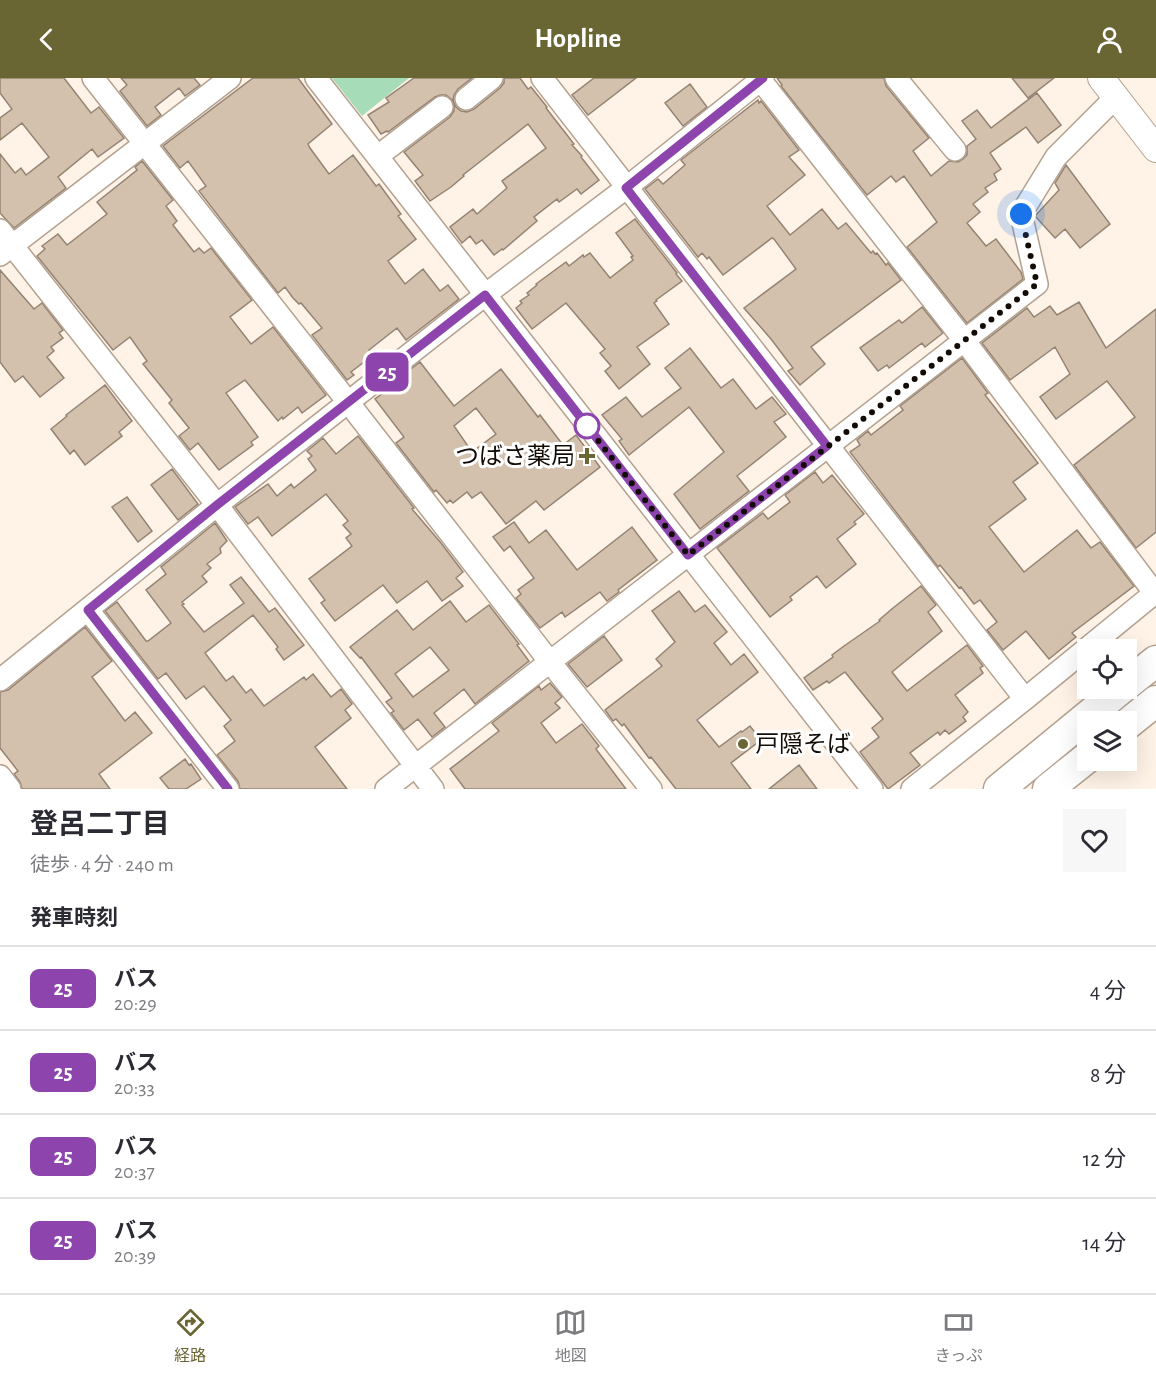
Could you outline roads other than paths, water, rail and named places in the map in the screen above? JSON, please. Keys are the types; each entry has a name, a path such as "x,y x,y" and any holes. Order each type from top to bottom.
{"highway":[{"path":"1137,676 1156,661"},
{"path":"999,789 1109,699"},
{"path":"1137,716 1156,701"},
{"path":"1048,789 1077,766"}],"main road":[{"path":"1108,87 1156,149"}],"street":[{"path":"93,78 651,789"},
{"path":"230,78 4,243 217,505 433,789"},
{"path":"316,78 872,789"},
{"path":"466,99 492,78"},
{"path":"542,78 1025,699"},
{"path":"896,78 955,150"},
{"path":"0,680 217,505 485,295 626,188 761,79 964,340 1156,594 912,789"},
{"path":"386,789 1037,284 1021,214 1056,157 1108,87"},
{"path":"378,156 442,107"},
{"path":"88,610 228,789"},
{"path":"0,776 10,789"}],"place":[{"name":"つばさ薬局","path":"587,456"},
{"name":"戸隠そば","path":"743,744"}]}
